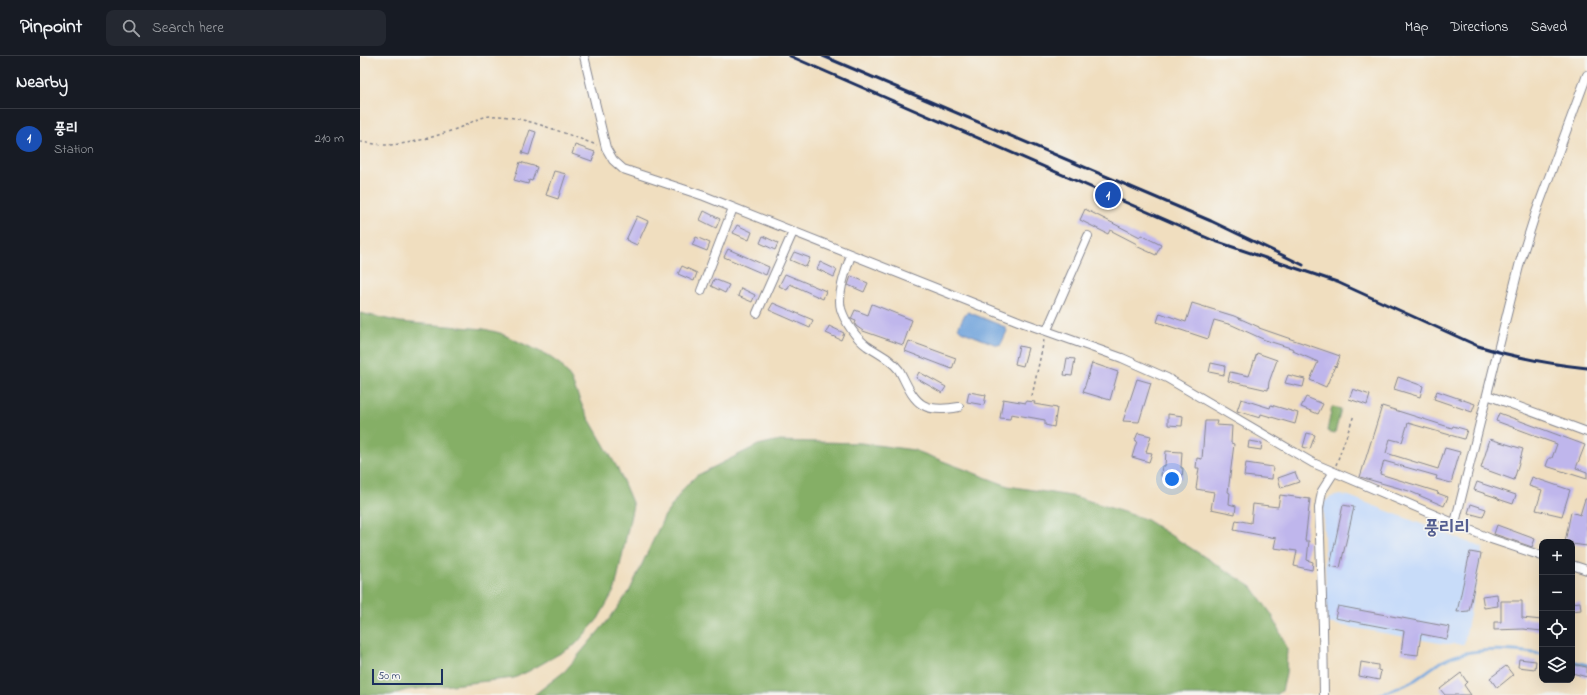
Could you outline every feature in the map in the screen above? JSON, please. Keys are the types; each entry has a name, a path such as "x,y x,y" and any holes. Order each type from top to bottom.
{"street":[{"path":"584,56 606,148 613,160 623,169 704,196 1013,319 1122,358 1167,378 1306,459 1491,539 1539,555"},
{"path":"1455,523 1520,262 1535,215 1587,75"},
{"path":"701,291 733,208"},
{"path":"757,313 793,232"},
{"path":"1046,330 1088,236"},
{"path":"851,255 844,278 840,307 843,316 866,345 890,360 899,371 916,400 924,406 946,409 959,407"},
{"path":"1487,395 1587,432"},
{"path":"1324,695 1319,508 1322,491 1334,472"},
{"path":"1575,566 1587,570"}],"path":[{"path":"360,142 387,145 414,142 458,129 478,119 488,116 498,116 542,125 606,148"},
{"path":"1032,396 1046,330"},
{"path":"1334,472 1354,415"}],"shaded area":[{"path":"1340,495 1349,496 1483,548 1464,644 1445,644 1327,623 1323,510 1324,502 1331,497"}],"green space":[{"path":"360,313 400,322 484,329 500,333 547,355 561,365 571,379 584,410 618,469 633,505 615,589 598,619 575,645 514,678 407,690 390,695 360,695"},
{"path":"1332,407 1341,409 1335,433 1327,431"},
{"path":"775,441 861,443 914,450 1008,486 1077,497 1145,519 1252,587 1272,615 1287,648 1286,674 1282,691 1276,695 534,695 565,671 610,618 630,590 664,517 684,488 696,476 758,445"}],"water":[{"path":"968,312 1005,327 1007,331 1001,344 997,345 961,331 958,328 965,314"}],"building":[{"path":"530,130 536,132 529,155 522,153"},
{"path":"575,145 595,152 592,161 572,154"},
{"path":"520,162 537,167 532,181 529,180 528,184 514,180"},
{"path":"554,171 566,174 558,199 546,195"},
{"path":"1085,209 1140,237 1141,235 1161,245 1156,255 1136,246 1137,244 1110,230 1108,234 1080,220"},
{"path":"704,211 720,219 716,228 700,220"},
{"path":"637,216 648,221 637,245 626,240"},
{"path":"737,225 752,232 749,240 733,233"},
{"path":"763,236 778,243 775,250 760,243"},
{"path":"696,237 710,243 707,251 692,245"},
{"path":"728,249 769,267 766,275 724,257"},
{"path":"794,252 810,258 806,267 790,260"},
{"path":"820,262 837,270 834,277 817,269"},
{"path":"682,266 697,273 694,281 678,274"},
{"path":"785,274 826,291 823,299 790,284 787,290 779,286"},
{"path":"851,276 868,283 864,292 848,285"},
{"path":"714,279 729,285 725,293 711,286"},
{"path":"741,288 755,295 752,302 738,296"},
{"path":"773,303 813,320 810,328 769,310"},
{"path":"1192,303 1234,316 1259,328 1340,356 1326,387 1310,380 1318,362 1293,351 1294,349 1265,340 1232,325 1214,320 1208,339 1157,322 1160,313 1186,322"},
{"path":"872,304 912,320 903,345 863,331 856,326 856,321 851,319 855,310 868,315"},
{"path":"829,326 844,333 841,340 826,333"},
{"path":"909,341 956,358 952,369 905,351"},
{"path":"1019,346 1028,348 1023,366 1015,364"},
{"path":"1257,353 1277,360 1269,382 1268,390 1228,381 1230,372 1249,376"},
{"path":"1067,358 1075,359 1072,376 1064,375"},
{"path":"1092,363 1118,372 1110,400 1083,392"},
{"path":"1211,363 1225,366 1224,375 1209,372"},
{"path":"919,372 946,387 942,393 916,378"},
{"path":"1288,375 1305,379 1303,387 1285,383"},
{"path":"1398,377 1423,386 1420,397 1394,389"},
{"path":"1137,379 1151,383 1139,422 1123,421"},
{"path":"1353,389 1370,395 1367,405 1349,399"},
{"path":"1437,391 1475,404 1472,412 1434,399"},
{"path":"969,392 986,395 984,405 967,402"},
{"path":"1306,397 1323,404 1318,414 1301,407"},
{"path":"1003,399 1026,403 1026,401 1035,402 1034,404 1057,408 1054,427 1045,425 1045,420 1011,414 1010,419 1000,418"},
{"path":"1241,399 1270,408 1271,405 1298,413 1295,424 1261,414 1260,418 1237,411"},
{"path":"1382,406 1452,428 1453,426 1467,430 1464,439 1408,423 1402,442 1390,439 1386,453 1438,469 1445,448 1460,452 1451,483 1436,479 1437,476 1384,461 1380,474 1438,492 1437,493 1448,497 1444,506 1409,491 1360,477"},
{"path":"1499,413 1585,445 1576,468 1587,472 1587,479 1546,466 1549,458 1552,458 1557,444 1496,421"},
{"path":"1168,414 1183,416 1182,426 1168,425"},
{"path":"1205,421 1217,421 1216,425 1232,426 1231,443 1234,444 1228,492 1230,493 1229,504 1236,506 1235,514 1211,509 1214,492 1196,489 1199,468 1196,468 1197,458 1202,459"},
{"path":"1138,433 1151,436 1146,452 1152,453 1149,462 1132,457 1137,441 1135,440"},
{"path":"1307,433 1315,435 1310,449 1303,447"},
{"path":"1490,439 1523,449 1514,480 1481,468"},
{"path":"1249,441 1262,443 1261,450 1248,448"},
{"path":"1166,451 1182,452 1182,478 1161,476 1162,466 1165,466"},
{"path":"1246,463 1273,467 1272,479 1244,476"},
{"path":"1295,472 1299,482 1281,488 1278,478"},
{"path":"1532,477 1570,490 1562,516 1536,510 1542,490 1529,486"},
{"path":"1477,482 1516,495 1513,504 1474,490"},
{"path":"1280,495 1310,499 1305,541 1309,541 1307,560 1313,562 1312,570 1294,566 1297,551 1274,548 1276,538 1234,530 1236,520 1251,523 1253,504 1278,507"},
{"path":"1585,499 1587,499 1587,546 1575,544 1575,539 1566,539 1571,512 1580,515"},
{"path":"1471,504 1486,509 1483,517 1468,513"},
{"path":"1343,505 1354,507 1340,568 1330,566"},
{"path":"1497,525 1535,539 1532,547 1494,534"},
{"path":"1470,552 1481,554 1469,611 1457,612"},
{"path":"1497,594 1498,606 1484,608 1482,596"},
{"path":"1501,601 1522,601 1522,618 1539,620 1539,631 1523,629 1494,630 1494,622 1501,622"},
{"path":"1580,602 1581,610 1575,611 1575,603"},
{"path":"1338,606 1450,627 1447,639 1421,634 1418,655 1401,653 1404,631 1335,618"},
{"path":"1519,659 1536,661 1535,669 1518,667"},
{"path":"1361,662 1378,665 1378,670 1381,671 1379,680 1359,676"},
{"path":"1575,665 1587,667 1587,677 1575,674"},
{"path":"1506,666 1513,675 1497,688 1490,678"},
{"path":"1461,673 1467,682 1464,685 1471,695 1445,695 1440,689"}],"waterway":[{"path":"1378,695 1415,680 1443,661 1454,656 1492,650 1539,654"},
{"path":"1575,662 1587,665"}],"railway":[{"path":"790,56 1212,240 1337,282 1478,346 1532,360 1587,368"},
{"path":"823,56 1211,221 1303,265"}],"place":[{"name":"풍리","path":"1108,195"}],"district":[{"name":"풍리리","path":"1447,526"}]}
